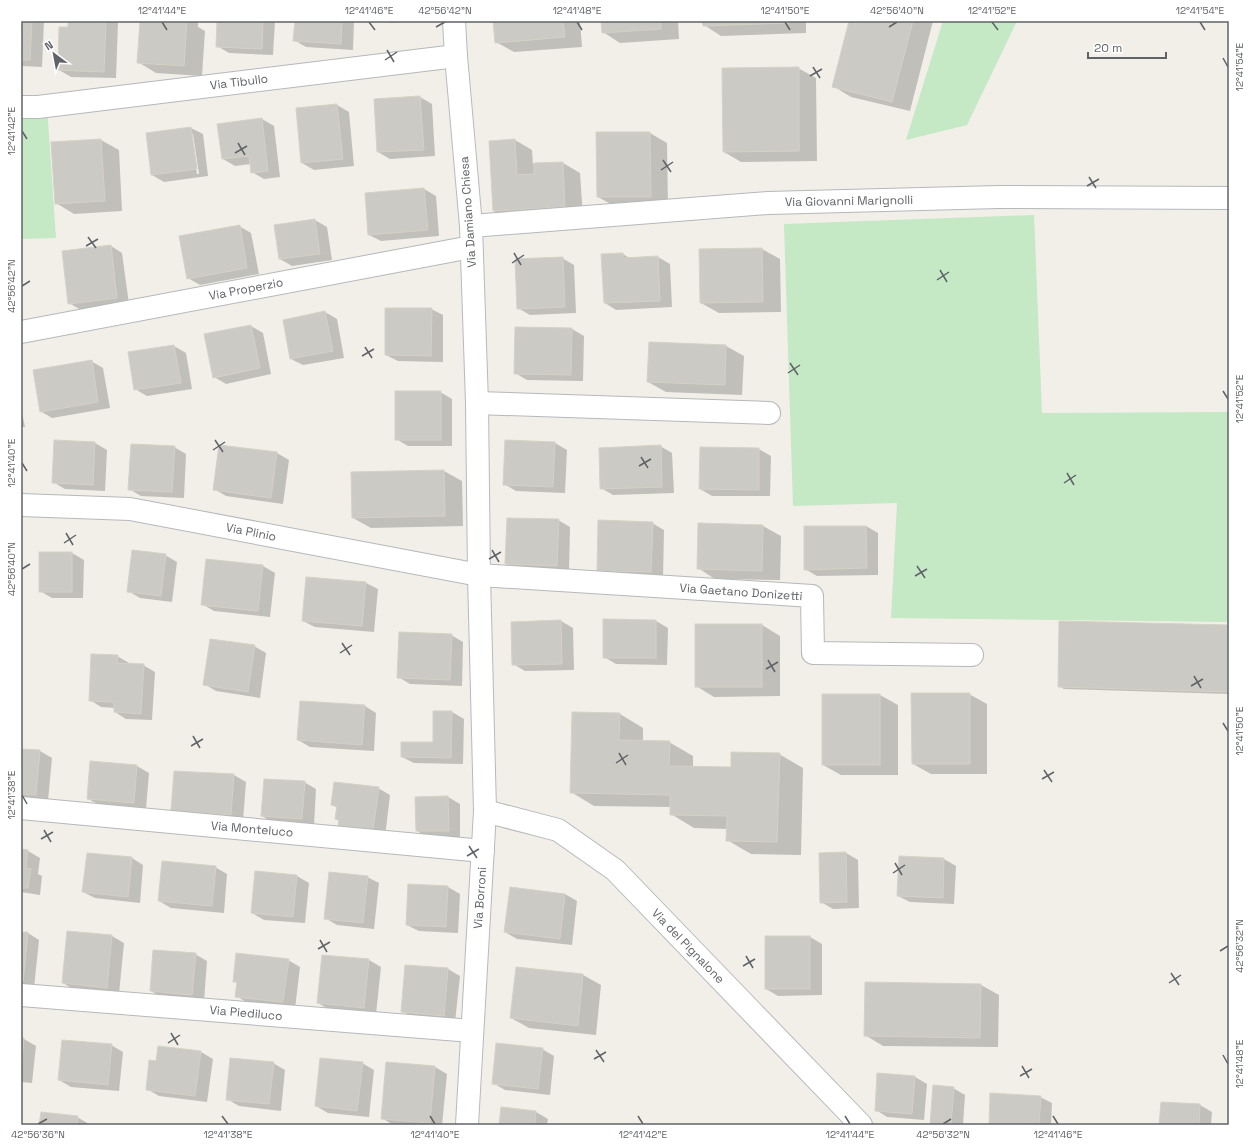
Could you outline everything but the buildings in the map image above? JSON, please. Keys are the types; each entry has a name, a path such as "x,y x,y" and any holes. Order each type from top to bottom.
{"street":[{"name":"Via Damiano Chiesa","path":"454,21 471,226 477,403 479,575"},
{"name":"Via Tibullo","path":"21,107 38,107 456,56"},
{"name":"Via Giovanni Marignolli","path":"471,226 768,203 999,197 1229,198"},
{"name":"Via Properzio","path":"21,332 471,247"},
{"path":"477,403 769,413"},
{"name":"Via Plinio","path":"21,505 130,509 479,575"},
{"name":"Via Gaetano Donizetti","path":"479,575 812,596 813,653 972,655"},
{"name":"Via Borroni","path":"467,1125 485,811 479,575"},
{"name":"Via Monteluco","path":"21,808 483,851"},
{"name":"Via del Pignalone","path":"485,811 558,830 615,870 861,1125"},
{"name":"Via Piediluco","path":"21,995 472,1031"}],"green space":[{"path":"943,21 1017,21 967,125 906,140"},
{"path":"47,107 56,238 21,239 21,108"},
{"path":"1034,215 1042,413 1229,412 1229,622 891,618 897,503 793,506 784,224"}]}
